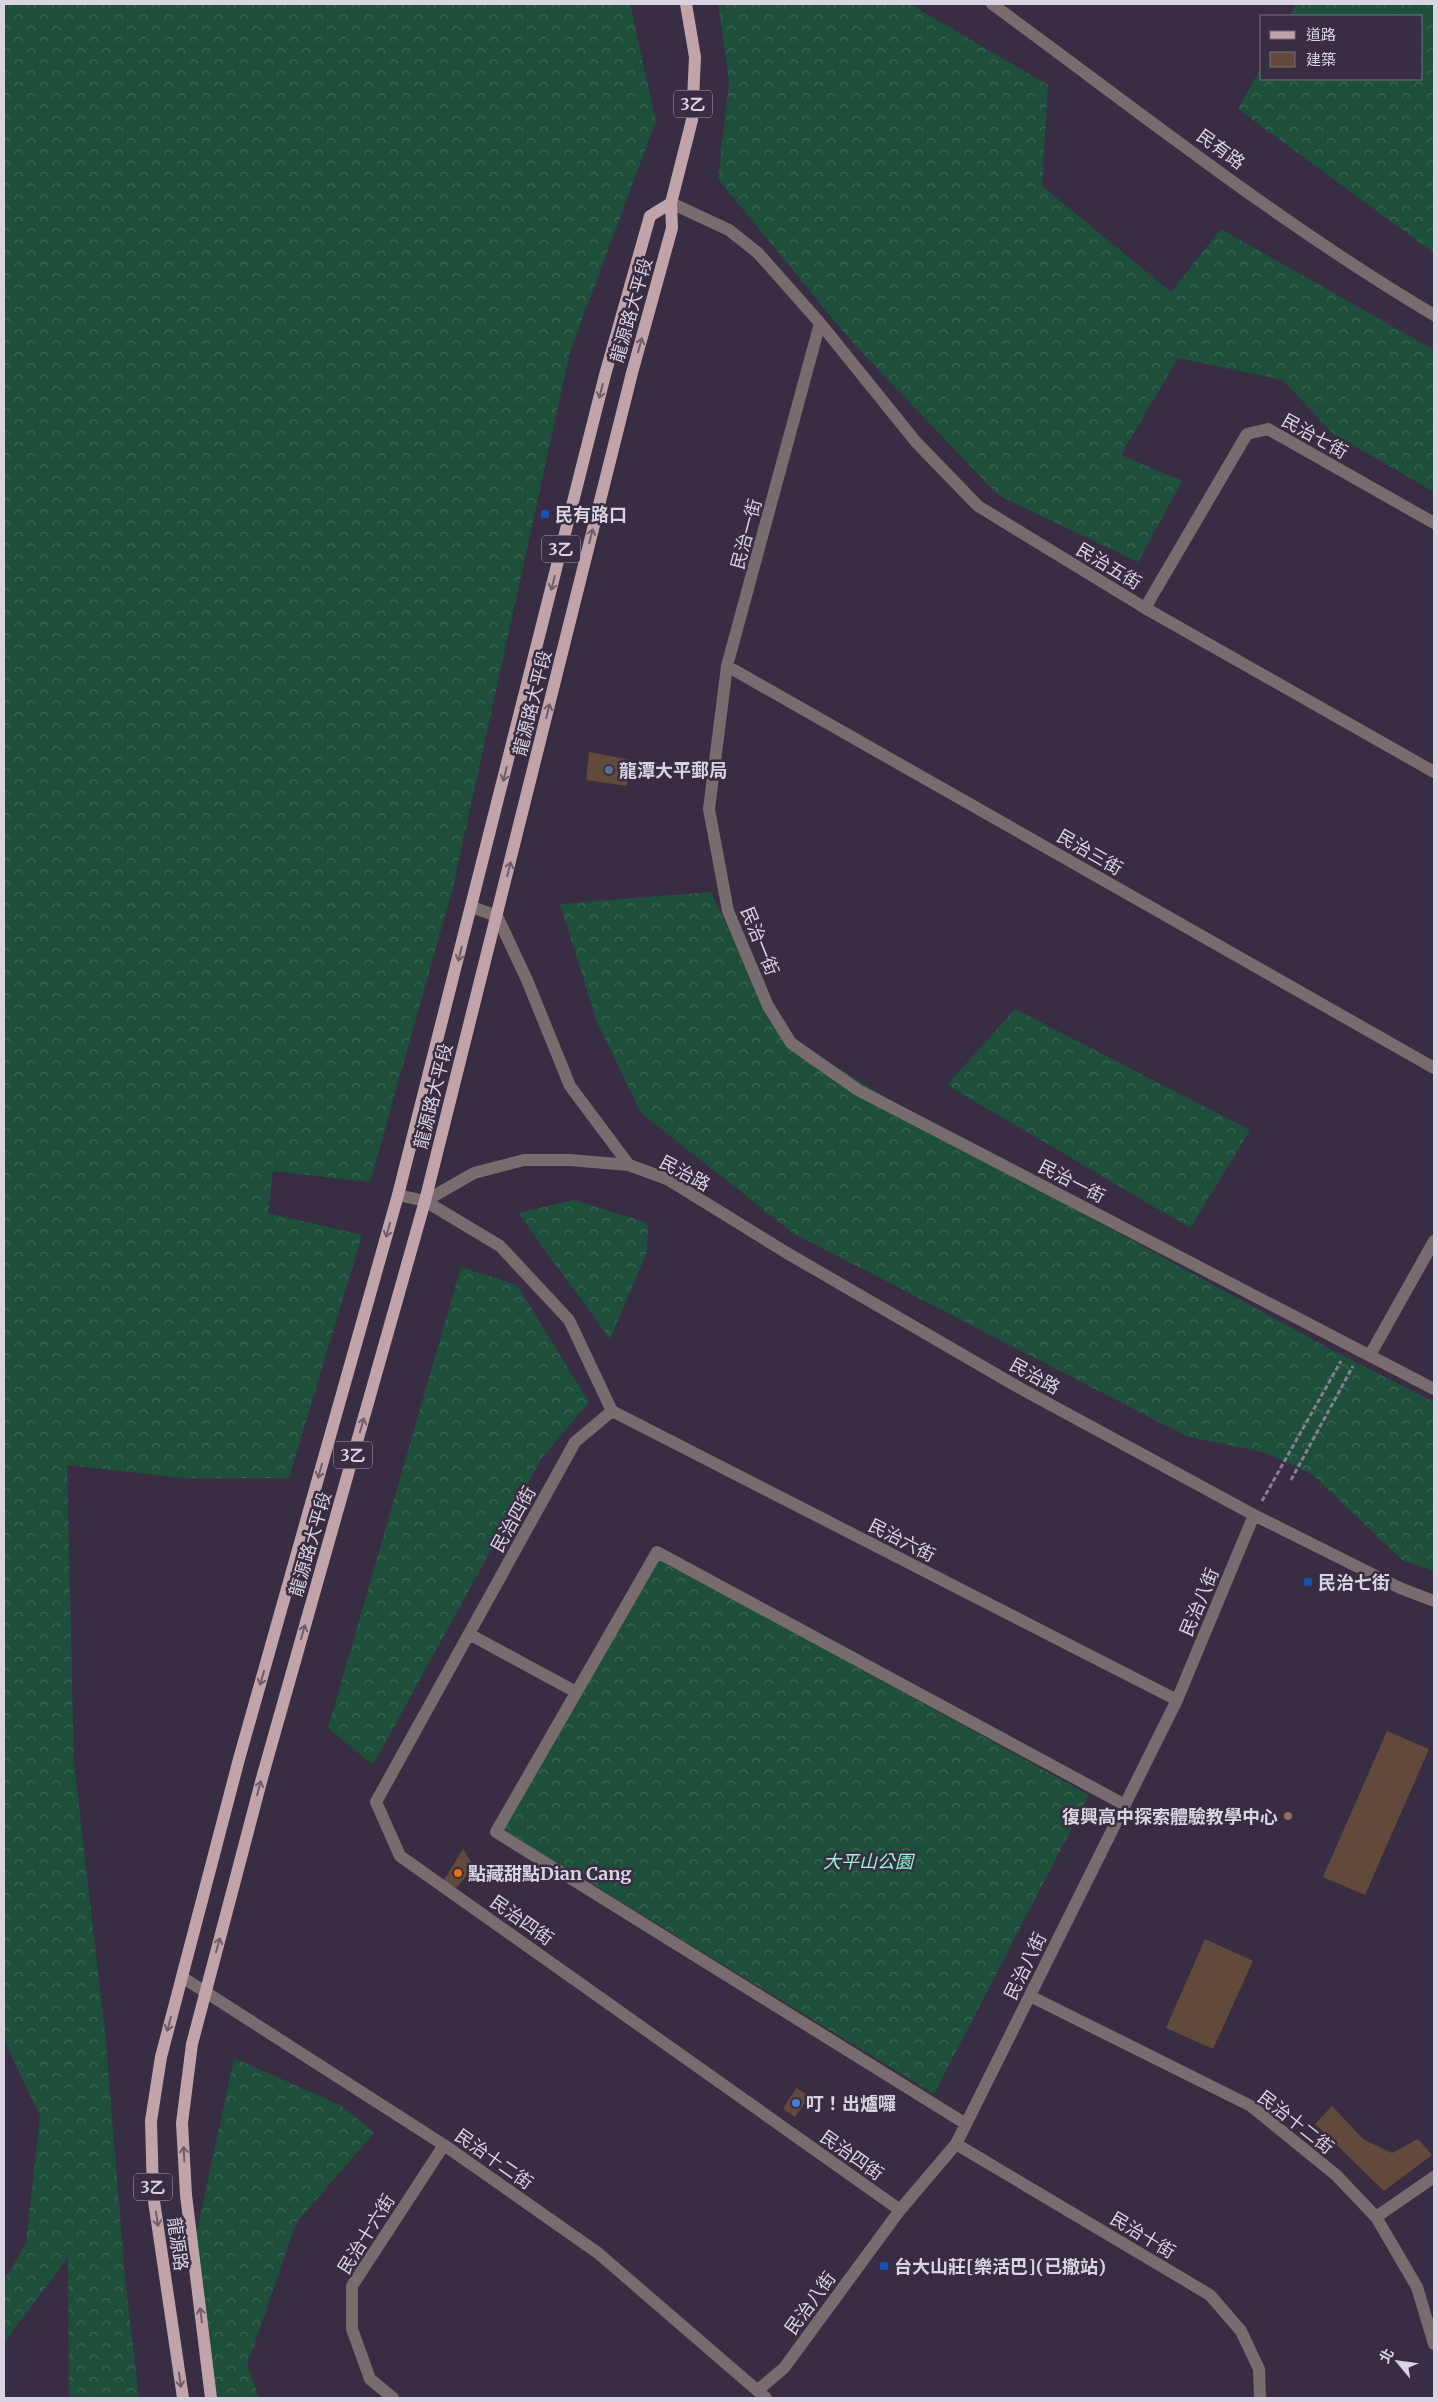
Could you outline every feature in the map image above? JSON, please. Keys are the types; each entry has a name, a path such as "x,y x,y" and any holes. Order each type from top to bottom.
{"main road":[{"name":"龍源路大平段","path":"205,1992 262,1778 425,1201 632,373 672,228 671,203 692,120 695,56 686,4"},
{"name":"龍源路大平段","path":"182,1976 239,1759 398,1195 605,375 650,216 671,203"},
{"name":"龍源路","path":"182,1976 161,2058 150,2121 153,2194 183,2398"},
{"name":"龍源路","path":"205,1992 192,2044 182,2123 186,2195 211,2398"}],"street":[{"name":"民有路","path":"992,4 1296,226 1362,272 1434,315"},
{"path":"671,203 729,230 750,248 820,323"},
{"name":"民治五街","path":"820,323 916,442 978,506 1145,608 1434,772"},
{"name":"民治一街","path":"820,323 728,666 709,809 728,911 768,1006 791,1043 858,1090 1434,1389"},
{"name":"民治七街","path":"1145,608 1247,434 1268,429 1434,523"},
{"name":"民治三街","path":"728,666 1434,1068"},
{"path":"472,907 497,916 527,980 570,1086 629,1165"},
{"name":"民治路","path":"425,1201 474,1173 524,1160 570,1160 629,1165 667,1179 787,1253 1018,1387 1254,1514 1400,1588 1434,1602"},
{"path":"398,1195 425,1201 500,1246 569,1320 612,1411"},
{"path":"1370,1355 1434,1241"},
{"name":"民治四街","path":"612,1411 575,1442 376,1802 400,1856 900,2210"},
{"name":"民治六街","path":"612,1411 1177,1700"},
{"name":"民治八街","path":"762,2394 784,2368 900,2210 956,2144 1177,1700 1254,1514"},
{"path":"966,2124 496,1832 657,1552 1125,1805"},
{"path":"469,1634 576,1692"},
{"name":"民治十二街","path":"182,1976 444,2145 598,2253 762,2394"},
{"name":"民治十二街","path":"1030,1996 1251,2106 1336,2175 1376,2217 1417,2286 1434,2344"},
{"name":"民治十街","path":"956,2144 1210,2295 1241,2331 1259,2369 1260,2398"},
{"name":"民治十六街","path":"393,2398 370,2379 352,2329 352,2286 444,2145"},
{"path":"1376,2217 1434,2177"}],"path":[{"path":"1254,1514 1341,1362"},
{"path":"1291,1480 1352,1367"}],"green space":[{"path":"4,4 630,4 656,121 570,352 453,887 370,1182 273,1171 268,1213 362,1235 289,1478 183,1478 67,1465 74,1763 106,2041 125,2279 139,2398 69,2398 68,2257 4,2343 4,2280 26,2244 40,2116 4,2040"},
{"path":"718,4 910,4 1048,85 1042,186 1171,292 1221,229 1434,350 1434,492 1332,433 1283,380 1178,358 1121,455 1182,481 1138,562 998,495 852,342 718,179 729,81"},
{"path":"1296,4 1434,4 1434,253 1238,109 1260,70 1260,80 1423,80 1423,15 1290,15"},
{"path":"711,892 776,1030 1009,1173 1332,1350 1434,1402 1434,1571 1402,1560 1312,1474 1266,1453 1186,1436 793,1233 641,1113 597,1022 560,904"},
{"path":"1015,1009 1250,1130 1190,1228 947,1085"},
{"path":"574,1200 648,1223 647,1252 610,1339 518,1213"},
{"path":"461,1267 517,1285 589,1402 541,1459 373,1765 328,1728"},
{"name":"大平山公園","path":"659,1557 1089,1795 934,2094 504,1830"},
{"path":"234,2058 340,2105 374,2133 296,2223 247,2365 259,2398 212,2398 194,2245"}],"building":[{"path":"589,752 631,760 627,786 586,780"},
{"path":"1387,1731 1429,1749 1365,1895 1323,1877"},
{"name":"點藏甜點Dian Cang","path":"463,1849 474,1867 456,1888 444,1880"},
{"path":"1205,1939 1253,1961 1213,2049 1166,2028"},
{"name":"叮！出爐囉","path":"796,2088 810,2096 795,2117 783,2109"},
{"path":"1332,2106 1363,2139 1392,2153 1418,2139 1432,2155 1384,2191 1315,2124"}],"place":[{"name":"民有路口","path":"545,514"},
{"name":"龍潭大平郵局","path":"609,770"},
{"name":"民治七街","path":"1308,1582"},
{"name":"復興高中探索體驗教學中心","path":"1288,1816"},
{"name":"點藏甜點Dian Cang","path":"458,1873"},
{"name":"叮！出爐囉","path":"796,2103"},
{"name":"台大山莊[樂活巴](已撤站)","path":"884,2266"}]}
